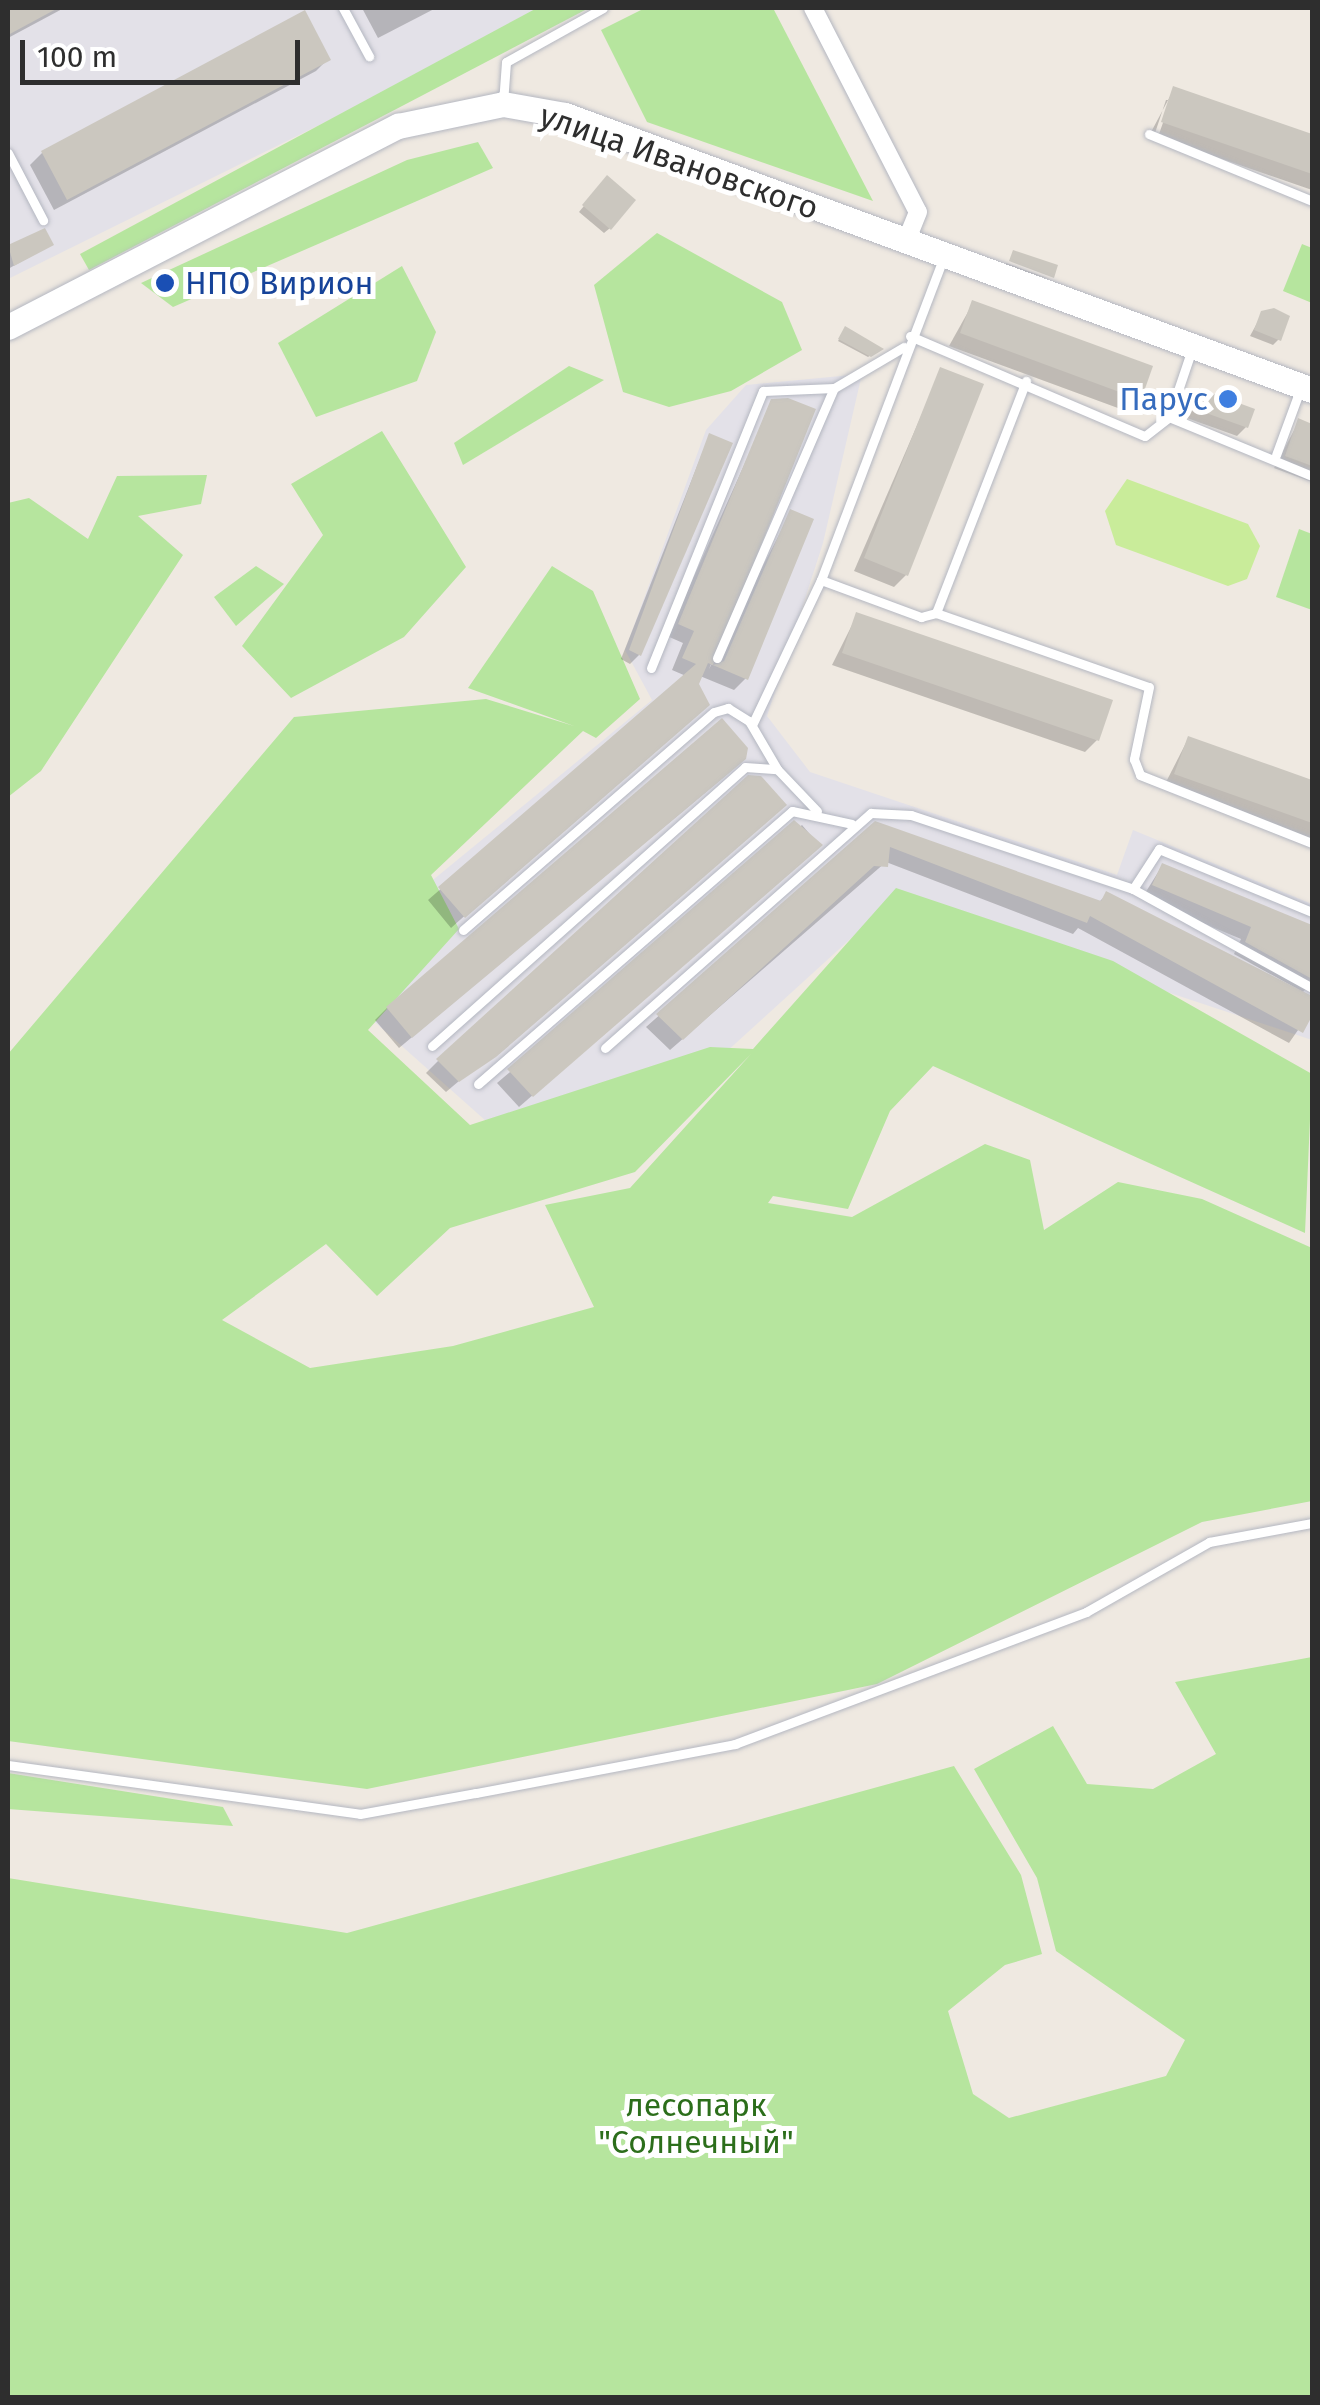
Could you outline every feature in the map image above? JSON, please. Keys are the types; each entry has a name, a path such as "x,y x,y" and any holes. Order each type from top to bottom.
{"main road":[{"name":"улица Ивановского","path":"8,327 398,126 503,104 565,115 1307,388"}],"street":[{"path":"814,8 918,212 906,242"}],"lane":[{"path":"343,8 369,56"},
{"path":"503,104 506,62 603,8"},
{"path":"1149,134 1312,201"},
{"path":"8,153 43,220"},
{"path":"752,724 821,580 904,346 944,256"},
{"path":"910,336 1026,381 1145,436 1168,418 1192,348"},
{"path":"651,668 764,390 834,388 904,346"},
{"path":"936,613 1026,381"},
{"path":"717,658 834,388"},
{"path":"1276,455 1307,388"},
{"path":"1168,418 1276,455 1312,476"},
{"path":"821,580 921,617 936,613 1149,686 1134,759 1140,775 1312,843"},
{"path":"463,930 714,712 728,708 752,724 777,769 817,811"},
{"path":"432,1046 746,767 777,769"},
{"path":"478,1084 792,810 817,811 852,824"},
{"path":"606,1048 852,824 871,813 911,815 1133,889 1312,988"},
{"path":"1133,889 1159,849 1312,912"},
{"path":"8,1764 360,1814 495,1790 735,1744 1086,1612 1209,1542 1312,1523"}],"shaded area":[{"path":"8,8 556,8 8,279"},
{"path":"862,374 823,543 767,716 810,772 1117,875 1133,830 1312,904 1312,1040 892,901 714,1063 486,1121 368,1016 428,884 652,700 625,650 706,430 746,385"}],"green space":[{"path":"537,8 589,8 89,270 80,254"},
{"path":"645,8 773,8 873,201 647,122 601,30"},
{"path":"478,142 493,168 173,307 141,283 407,160"},
{"path":"657,233 782,302 802,350 731,391 669,407 623,392 594,285"},
{"path":"1302,244 1312,248 1312,303 1283,291"},
{"path":"402,266 436,332 417,381 316,417 278,343"},
{"path":"569,366 604,380 463,465 454,443"},
{"path":"382,431 466,567 404,637 291,698 242,646 323,535 291,484"},
{"path":"207,475 201,504 138,516 183,555 41,771 8,797 8,503 29,498 88,539 117,476"},
{"path":"1127,479 1248,524 1260,546 1247,579 1228,586 1116,545 1105,511"},
{"path":"1299,529 1312,534 1312,610 1276,597"},
{"path":"256,566 284,584 236,626 214,597"},
{"path":"552,566 593,591 640,699 596,738 583,731 431,875 459,929 368,1030 470,1125 710,1047 753,1049 896,888 1113,961 1312,1074 1305,1233 933,1066 890,1111 848,1209 773,1196 768,1203 852,1217 985,1144 1030,1160 1044,1230 1118,1182 1202,1199 1312,1248 1312,1501 1202,1522 877,1684 367,1789 8,1741 8,1054 294,717 486,699 574,726 468,688","holes":["751,1054 630,1188 545,1205 594,1307 453,1346 310,1368 222,1320 326,1244 377,1296 450,1228 635,1172"]},
{"name":"лесопарк \"Солнечный\"","path":"1312,1657 1312,2397 8,2397 8,1878 347,1933 954,1766 1021,1875 1042,1954 1005,1965 948,2011 973,2094 1009,2118 1166,2076 1185,2040 1056,1951 1037,1878 974,1769 1053,1726 1087,1784 1153,1789 1216,1754 1175,1682"},
{"path":"8,1773 223,1807 233,1826 8,1809"}],"building":[{"path":"8,8 58,8 8,35"},
{"path":"305,10 331,60 67,200 41,151"},
{"path":"1173,86 1312,134 1312,174 1161,122"},
{"path":"607,175 636,200 611,230 582,205"},
{"path":"45,228 54,245 14,266 8,245"},
{"path":"1013,250 1058,265 1054,278 1009,261"},
{"path":"972,300 1153,366 1141,400 960,333"},
{"path":"1274,308 1290,316 1281,341 1254,330 1261,311"},
{"path":"845,326 884,349 871,357 838,339"},
{"path":"940,367 984,384 908,576 864,558"},
{"path":"1198,388 1255,409 1248,428 1192,408"},
{"path":"788,398 816,409 713,665 724,661 790,509 814,519 748,680 708,663 699,684 710,705 465,918 438,887 696,664 682,658 694,631 678,624 771,399"},
{"path":"1298,418 1312,424 1312,466 1285,456"},
{"path":"709,433 733,443 641,656 629,650"},
{"path":"856,612 1113,700 1099,741 842,653"},
{"path":"722,718 748,748 746,759 412,1038 386,1007"},
{"path":"1188,736 1312,780 1312,823 1174,774"},
{"path":"748,775 761,776 787,805 496,1057 459,1082 436,1059"},
{"path":"794,820 823,845 533,1097 507,1069"},
{"path":"875,821 1101,901 1106,891 1312,996 1312,1016 1303,1033 1090,916 1087,923 890,847 888,867 874,866 683,1040 656,1014"},
{"path":"1162,863 1312,925 1312,979 1245,942 1251,927 1152,885"}],"place":[{"name":"НПО Вирион","path":"165,283"},
{"name":"Парус","path":"1228,399"}]}
